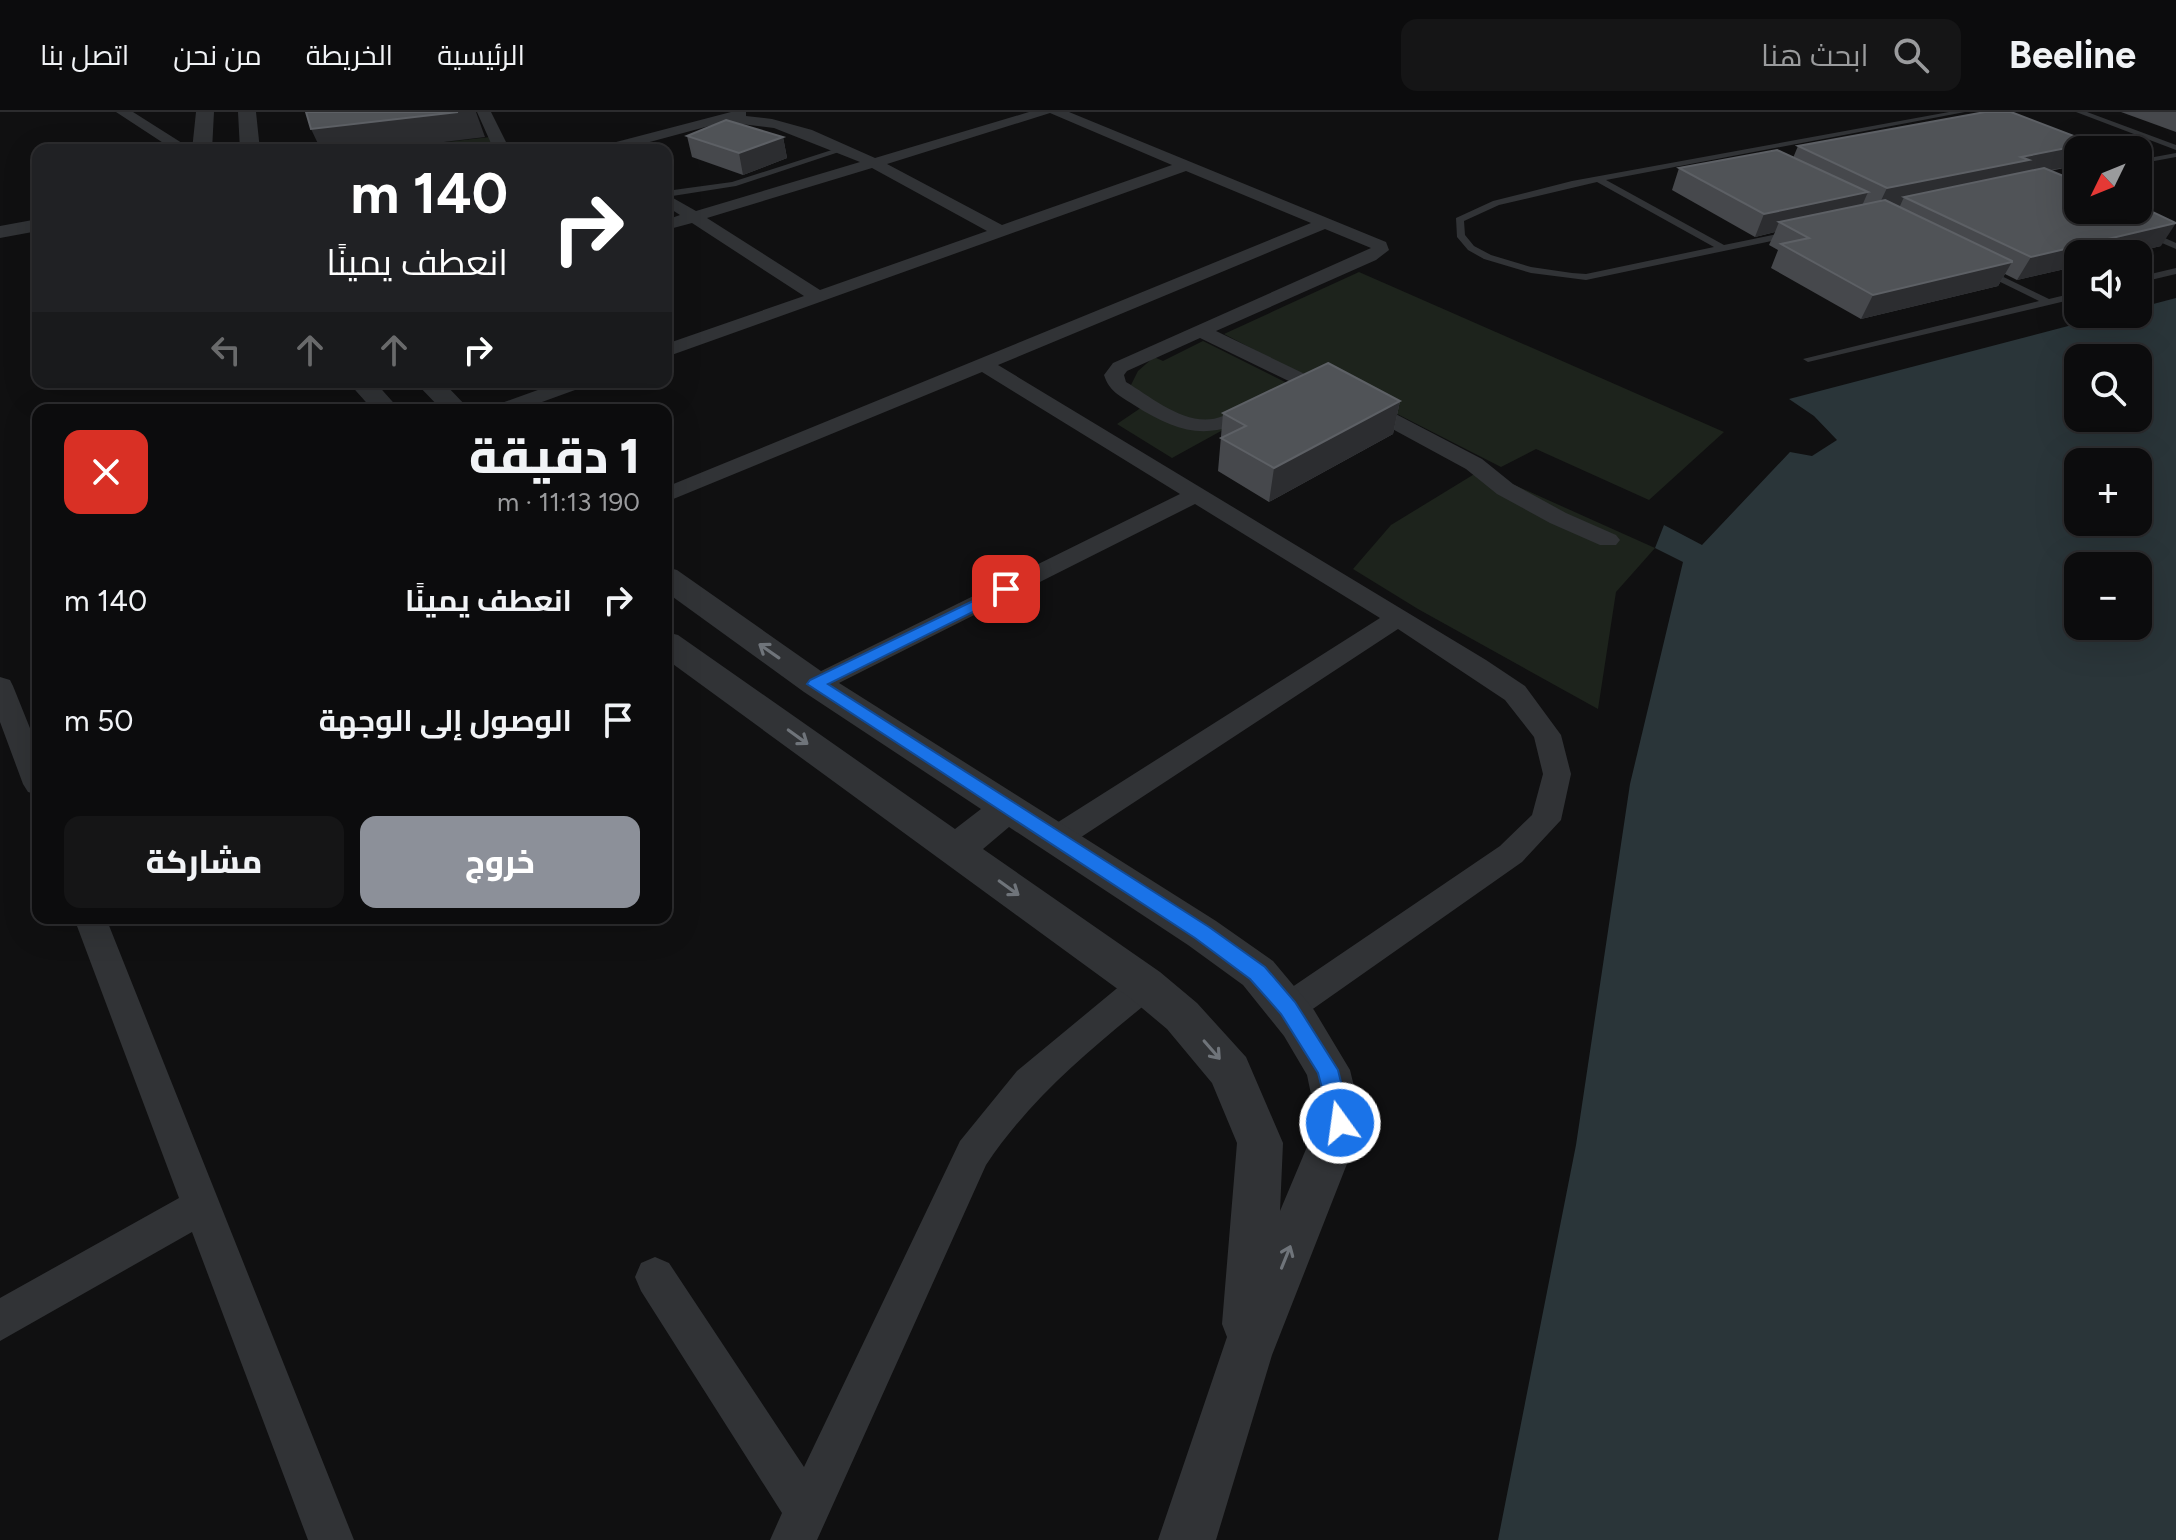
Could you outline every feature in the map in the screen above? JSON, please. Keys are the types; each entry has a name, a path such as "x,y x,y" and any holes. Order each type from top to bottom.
{"street":[{"path":"123,112 175,144"},
{"path":"202,144 205,112"},
{"path":"247,112 250,144"},
{"path":"484,112 499,144"},
{"path":"674,112 686,128"},
{"path":"625,144 746,112"},
{"path":"672,223 1044,112"},
{"path":"1057,112 1380,246 1380,250 1120,367 1114,375 1117,385 1185,424 1204,427 1224,424 1304,381"},
{"path":"723,118 778,124 871,163 1002,232"},
{"path":"672,349 1185,166"},
{"path":"672,200 819,297"},
{"path":"672,493 1326,223"},
{"path":"0,232 32,226"},
{"path":"0,248 32,245"},
{"path":"1200,331 1304,381 1335,390 1474,464 1505,489 1558,518 1608,540"},
{"path":"984,365 1477,666 1515,693 1547,735 1557,774 1546,820 1511,854 1288,1008"},
{"path":"367,388 381,404"},
{"path":"434,388 451,404"},
{"path":"517,404 562,388"},
{"path":"816,684 1196,495"},
{"path":"672,581 816,684 1202,933 1258,973 1288,1008 1328,1070 1340,1123 1246,1355 1187,1540"},
{"path":"1055,839 1398,618"},
{"path":"672,647 1145,985 1182,1016 1230,1071 1260,1143 1246,1355"},
{"path":"0,686 32,769"},
{"path":"956,849 1008,808"},
{"path":"92,924 331,1540"},
{"path":"800,1525 973,1153 988,1128 1025,1084 1145,985"},
{"path":"0,1321 201,1206"},
{"path":"655,1277 800,1525"}],"lane":[{"path":"1799,233 1586,277 1552,275 1503,264 1460,237 1457,229 1459,220 1474,212 1598,179 1961,112 1976,118"},
{"path":"2080,112 2176,148"},
{"path":"672,195 733,184 841,150"},
{"path":"1743,152 1756,159"},
{"path":"2152,159 2176,155"},
{"path":"787,167 817,179"},
{"path":"2055,194 2032,184 2064,178"},
{"path":"1598,179 1722,248"},
{"path":"2134,228 2176,246"},
{"path":"1981,269 2048,302"},
{"path":"2152,277 2176,271"},
{"path":"1808,359 2064,298"}],"shaded area":[{"path":"490,137 492,144 430,144"},
{"path":"1359,272 1724,432 1649,500 1536,449 1501,467 1317,373 1299,373 1224,334"},
{"path":"2176,298 2176,1540 1498,1540 1576,1145 1630,784 1683,562 1655,548 1664,525 1702,545 1790,452 1812,456 1837,440 1814,416 1789,399 2064,327 2152,328 2152,304"},
{"path":"1203,341 1287,383 1241,420 1172,458 1117,424 1151,401 1130,387 1138,371 1154,357 1163,361"},
{"path":"1481,470 1655,548 1616,592 1598,709 1418,609 1353,569 1391,525"}],"building":[{"path":"306,112 458,112 311,129"},
{"path":"1985,112 2011,112 2074,136 2064,136 2064,149 2021,157 2029,160 1887,188 1798,146"},
{"path":"726,120 783,137 739,153 687,136"},
{"path":"1777,150 1868,192 1764,214 1679,168"},
{"path":"2044,168 2064,176 2064,224 2152,224 2152,212 2176,223 2104,240 2064,240 2064,249 2031,257 1904,197"},
{"path":"1885,200 2012,262 1873,295 1781,244 1809,238 1779,222"},
{"path":"1328,363 1400,401 1274,468 1221,438 1246,426 1223,413"}],"route":[{"path":"1006,589 816,684 1202,933 1258,973 1299,1023 1328,1070 1340,1123"}]}
